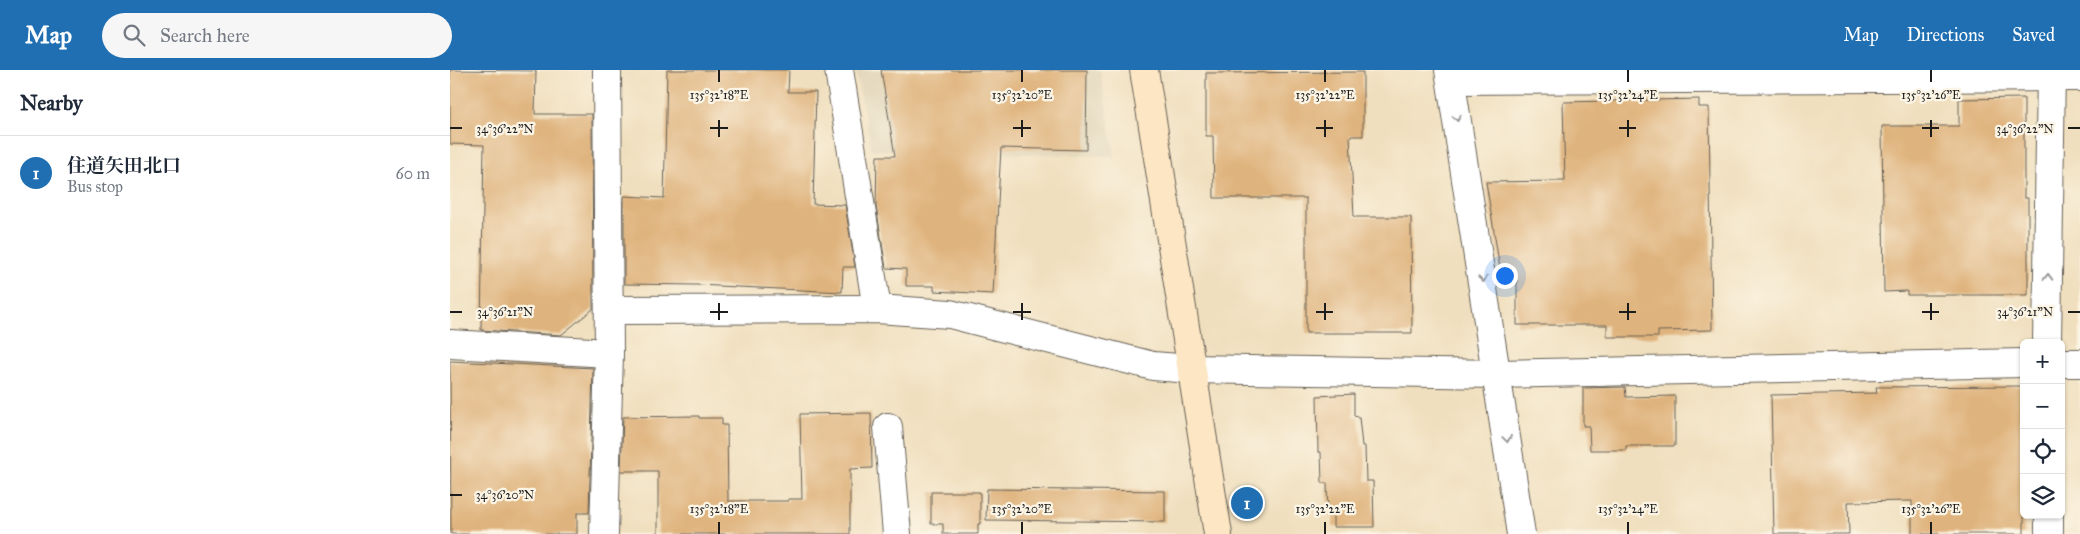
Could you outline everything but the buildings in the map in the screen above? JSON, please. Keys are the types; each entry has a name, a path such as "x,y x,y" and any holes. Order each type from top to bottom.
{"street":[{"path":"604,534 609,353 607,70"},
{"path":"839,70 877,309"},
{"path":"1144,70 1218,534"},
{"path":"2047,339 2051,74"},
{"path":"1521,534 1498,374 1450,75 2051,74 2080,77"},
{"path":"609,310 877,309 950,314 1153,366 1191,369 1498,374 2020,363"},
{"path":"450,344 609,353"},
{"path":"2065,363 2080,363"},
{"path":"888,427 897,534"},
{"path":"2049,519 2049,534"}],"shaded area":[{"path":"855,70 1100,70 1115,156 872,150"}],"place":[{"name":"住道矢田北口","path":"1247,503"}]}
